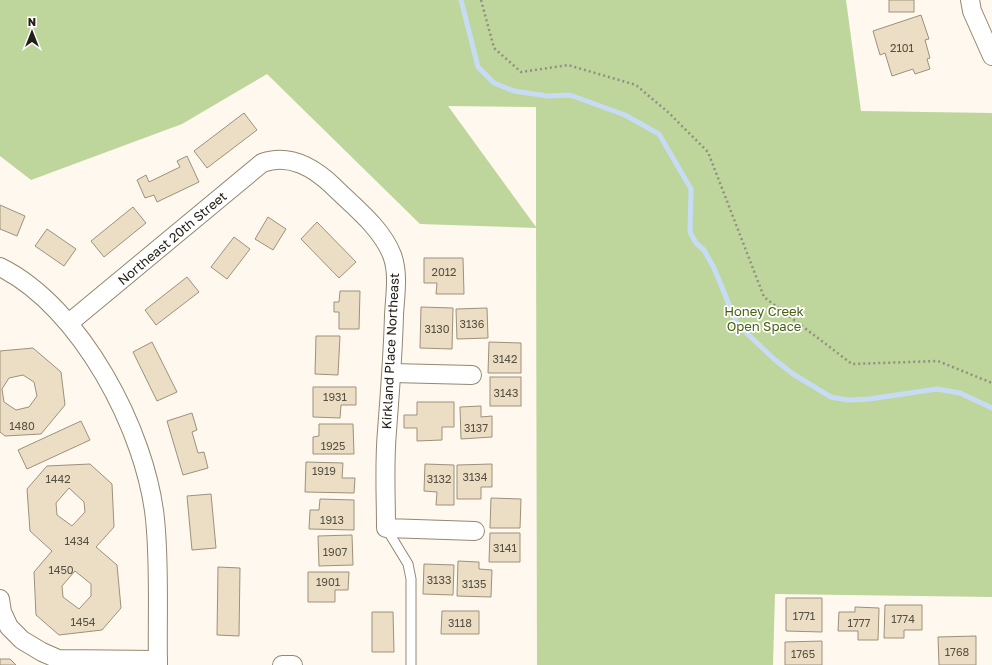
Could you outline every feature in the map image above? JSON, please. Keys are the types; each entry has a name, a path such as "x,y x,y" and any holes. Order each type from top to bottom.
{"street":[{"path":"970,0 972,11 992,56"},
{"name":"Northeast 20th Street","path":"69,323 262,164 279,159"},
{"name":"Kirkland Place Northeast","path":"279,159 298,163 320,174 368,220 382,238 392,256 395,270 396,291 392,373 387,432 386,528"},
{"path":"0,267 13,273 40,294 69,323 105,375 124,411 137,445 149,486 155,518 158,568 158,663 115,663 58,659 42,652 22,640 9,627 2,612 0,599"},
{"path":"392,373 472,375"},
{"path":"386,528 475,532"}],"lane":[{"path":"386,528 408,564 411,579 411,665"}],"path":[{"path":"481,0 494,48 521,72 568,65 636,85 669,113 708,152 764,297 852,364 938,361 992,383"}],"green space":[{"name":"Honey Creek Open Space","path":"0,0 846,0 861,111 992,113 992,597 775,594 773,665 537,665 536,228 420,224 267,74 182,124 31,180 0,156","holes":["448,106 536,107 536,227"]}],"building":[{"path":"889,0 914,0 914,12 889,12"},
{"path":"921,15 929,39 925,40 930,58 927,59 930,69 915,74 913,69 892,76 885,53 880,55 873,31"},
{"path":"244,113 257,130 207,168 194,151"},
{"path":"187,156 199,182 157,202 154,195 145,198 137,180 146,175 149,182 180,167 177,161"},
{"path":"0,205 25,216 17,236 0,229"},
{"path":"133,207 146,223 104,257 91,241"},
{"path":"268,217 286,229 273,250 255,239"},
{"path":"317,222 356,262 339,278 301,239"},
{"path":"47,229 76,249 64,266 35,246"},
{"path":"234,237 250,249 227,279 211,267"},
{"path":"424,258 463,258 464,294 436,294 437,283 424,283"},
{"path":"187,277 199,292 156,325 145,310"},
{"path":"340,291 360,291 359,329 339,329 339,312 334,312 334,302 339,302"},
{"path":"421,307 453,308 452,349 420,348"},
{"path":"487,308 488,338 457,339 456,309"},
{"path":"316,336 340,336 338,375 315,374"},
{"path":"152,342 177,392 157,401 133,352"},
{"path":"489,342 521,343 521,373 488,373"},
{"path":"33,348 61,372 65,405 41,434 5,436 0,432 0,351","holes":["23,375 34,382 37,396 29,407 16,410 4,402 2,389 9,378"]},
{"path":"490,377 521,377 521,406 490,406"},
{"path":"313,387 356,387 356,405 341,405 340,418 313,417"},
{"path":"417,402 454,402 454,427 442,427 442,440 417,441 417,428 404,428 404,415 417,415"},
{"path":"481,406 481,417 492,416 492,437 461,439 460,407"},
{"path":"192,413 197,430 192,432 198,453 204,452 208,468 183,475 167,421"},
{"path":"81,421 90,440 27,469 18,450"},
{"path":"319,424 353,424 354,454 313,454 313,437 319,436"},
{"path":"306,462 343,463 342,478 355,478 354,493 305,492"},
{"path":"90,464 112,484 114,527 96,547 117,565 121,608 102,630 59,635 36,615 34,572 52,551 30,531 27,489 47,466","holes":["69,488 84,502 85,512 72,526 57,515 56,503","75,571 91,584 91,596 79,609 63,597 62,586"]},
{"path":"425,464 454,465 454,505 436,505 437,492 424,491"},
{"path":"492,464 492,487 481,487 481,499 457,499 457,465"},
{"path":"211,494 216,548 192,550 187,496"},
{"path":"491,498 521,499 520,528 490,528"},
{"path":"320,499 354,500 354,530 309,529 310,510 319,510"},
{"path":"490,533 520,533 520,562 489,562"},
{"path":"352,535 353,565 319,566 318,536"},
{"path":"458,561 479,562 479,569 492,570 491,597 457,596"},
{"path":"424,564 454,565 453,595 423,594"},
{"path":"218,567 240,568 239,636 217,635"},
{"path":"308,572 349,572 348,590 335,590 335,602 308,602"},
{"path":"786,598 822,598 822,632 786,631"},
{"path":"885,605 922,605 922,630 904,630 904,638 884,638"},
{"path":"855,607 879,608 878,640 858,640 858,631 838,631 839,612 855,612"},
{"path":"442,611 479,611 479,634 441,634"},
{"path":"372,612 393,612 394,652 372,652"},
{"path":"976,636 976,665 939,665 938,637"},
{"path":"822,641 822,665 785,665 785,642"},
{"path":"0,659 10,659 16,665 0,665"}],"waterway":[{"path":"461,0 478,67 494,83 514,91 548,96 570,95 625,115 659,134 691,189 690,232 696,243 704,250 714,268 737,324 774,359 793,374 831,397 848,400 869,399 937,389 960,393 992,408"}]}
